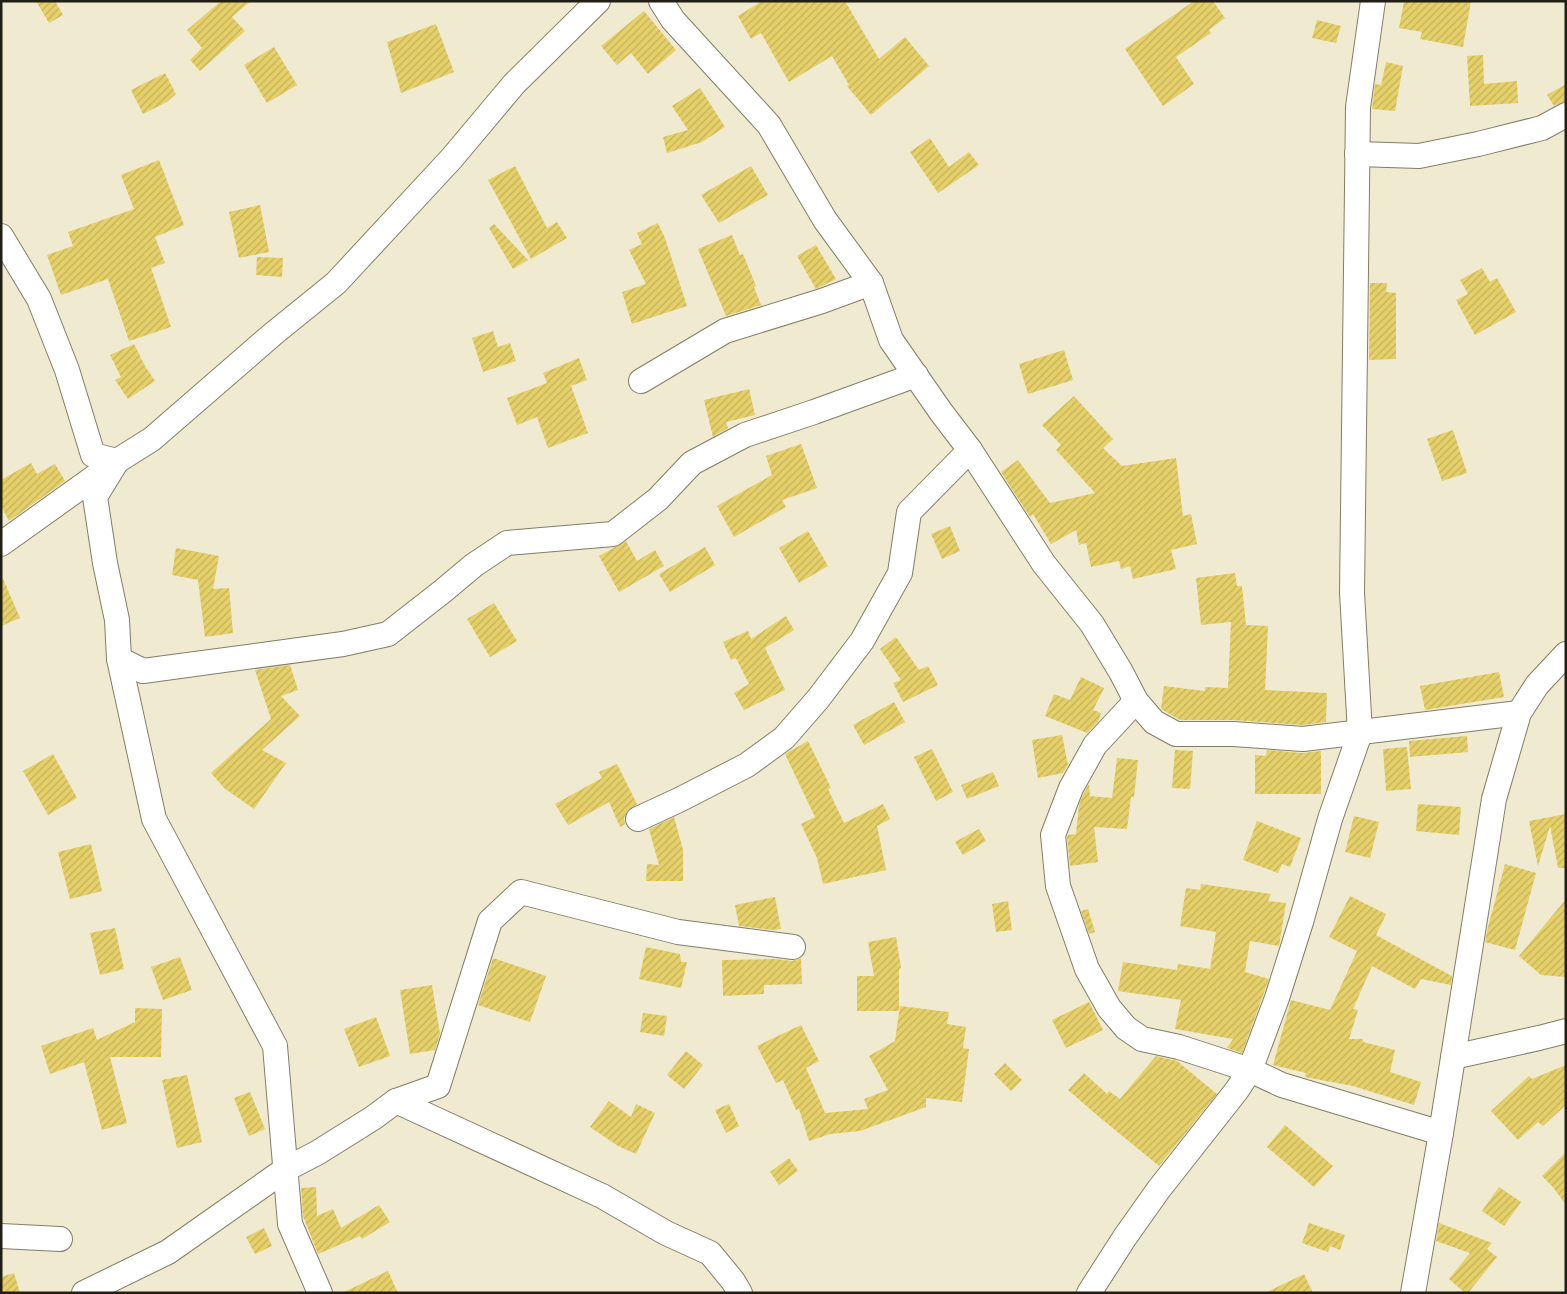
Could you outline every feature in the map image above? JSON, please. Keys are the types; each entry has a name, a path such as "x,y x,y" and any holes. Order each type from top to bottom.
{"street":[{"path":"1,544 117,461 152,439 273,334 336,283 452,158 514,84 598,1"},
{"path":"662,1 673,20 769,125 825,220 871,283 891,340 970,450 1044,564 1092,624 1136,701 1154,722 1176,734 1233,734 1303,739 1519,713"},
{"path":"1088,1293 1159,1189 1237,1090 1250,1070 1277,998 1330,819 1360,733 1352,593 1357,154 1358,107 1373,1"},
{"path":"1357,154 1419,156 1542,128 1566,115"},
{"path":"1,236 39,299 67,370 93,455 117,461"},
{"path":"641,380 725,331 822,301 871,283"},
{"path":"119,659 143,671 343,644 388,634 474,565 507,543 613,534 658,499 692,463 745,435 916,375"},
{"path":"638,819 747,765 784,738 818,699 862,641 900,573 909,512 970,450"},
{"path":"117,461 95,497 105,563 117,620 119,659 154,819 275,1046 290,1224 320,1293"},
{"path":"1413,1293 1441,1133 1494,799 1519,713 1537,685 1566,654"},
{"path":"1136,701 1094,745 1071,788 1053,835 1058,886 1087,970 1109,1008 1126,1028 1142,1039 1179,1048 1250,1070 1282,1085 1441,1133"},
{"path":"84,1293 168,1252 286,1169 317,1154 396,1101 438,1086 490,921 521,892 678,932 792,947"},
{"path":"1453,1057 1566,1031"},
{"path":"396,1101 602,1196 666,1233 710,1253 733,1281 740,1293"},
{"path":"1,1236 60,1239"}],"building":[{"path":"36,1 55,1 63,15 49,23"},
{"path":"221,1 251,1 232,17 245,31 200,71 190,60 202,48 187,30"},
{"path":"762,1 845,1 879,59 905,37 929,66 871,115 847,86 849,85 832,56 789,82 761,33 751,39 738,16"},
{"path":"1194,1 1213,1 1225,18 1209,30 1211,33 1176,57 1194,84 1163,106 1125,49"},
{"path":"1404,1 1471,1 1463,47 1420,39 1422,32 1399,28"},
{"path":"644,11 676,50 648,74 631,53 617,65 601,46"},
{"path":"1317,20 1341,26 1336,43 1312,38"},
{"path":"436,24 454,72 401,93 387,42"},
{"path":"274,47 297,85 267,103 244,65"},
{"path":"1483,55 1484,84 1517,81 1518,103 1470,106 1467,56"},
{"path":"1386,62 1403,66 1395,111 1372,109 1375,84 1381,85"},
{"path":"165,73 176,94 167,102 143,114 131,90"},
{"path":"1566,84 1566,101 1554,106 1547,95"},
{"path":"700,88 725,127 702,142 667,153 663,137 688,130 672,106"},
{"path":"930,138 949,167 969,152 979,165 938,193 910,152"},
{"path":"159,160 184,225 155,237 165,263 151,268 171,327 129,341 108,279 61,295 47,255 73,246 68,232 134,209 121,175"},
{"path":"515,166 547,228 557,222 567,238 531,259 488,180"},
{"path":"751,166 768,195 719,223 701,195"},
{"path":"260,205 269,252 239,258 229,212"},
{"path":"658,223 665,238 687,306 632,324 622,292 646,284 629,250 642,244 637,233"},
{"path":"494,224 528,260 513,269 489,228"},
{"path":"732,235 740,255 743,254 756,286 754,287 761,305 726,316 698,249"},
{"path":"816,245 836,279 816,289 797,256"},
{"path":"257,257 283,258 282,277 256,275"},
{"path":"1482,268 1490,282 1497,278 1516,312 1475,335 1456,300 1468,294 1460,280"},
{"path":"1370,283 1387,283 1386,292 1396,293 1396,359 1369,360"},
{"path":"493,331 498,347 510,343 516,361 483,372 472,338"},
{"path":"134,344 155,381 128,399 115,380 121,377 110,355"},
{"path":"1064,350 1073,380 1028,394 1019,364"},
{"path":"579,358 587,380 571,386 588,433 548,448 537,417 517,425 507,398 547,383 543,373"},
{"path":"749,389 755,415 726,422 728,428 713,437 704,400"},
{"path":"1074,396 1113,439 1103,448 1122,466 1176,458 1183,516 1191,514 1197,544 1171,550 1176,569 1133,579 1130,566 1121,569 1119,561 1091,567 1086,543 1079,545 1076,530 1051,544 1033,514 1030,517 1001,472 1018,460 1050,503 1095,493 1056,450 1061,445 1042,425"},
{"path":"1453,430 1467,473 1442,481 1427,439"},
{"path":"801,444 817,488 782,500 786,507 734,537 717,506 772,475 766,456"},
{"path":"31,463 37,474 55,464 65,481 9,521 1,506 1,480"},
{"path":"950,526 960,551 942,559 931,534"},
{"path":"808,531 828,566 799,583 779,548"},
{"path":"626,541 637,561 655,550 664,566 619,592 599,556"},
{"path":"705,547 715,565 670,592 659,574"},
{"path":"176,548 219,556 213,589 229,588 233,633 205,637 198,580 172,575"},
{"path":"1235,573 1237,586 1242,586 1246,625 1268,626 1265,690 1327,693 1326,722 1303,725 1233,720 1180,720 1161,709 1164,686 1205,691 1205,687 1228,688 1231,622 1201,625 1196,578"},
{"path":"1,574 20,618 1,626"},
{"path":"494,603 517,641 490,657 467,619"},
{"path":"786,616 794,630 765,648 785,690 744,710 734,693 749,684 736,658 731,660 723,642 748,631 751,639"},
{"path":"896,637 919,670 928,666 938,685 903,702 893,683 901,680 880,649"},
{"path":"290,665 298,690 281,696 300,716 262,750 286,763 254,809 224,788 211,773 271,719 255,670"},
{"path":"1499,672 1504,697 1425,710 1420,686"},
{"path":"1081,677 1104,688 1093,710 1101,713 1098,722 1087,733 1045,716 1054,694 1070,700"},
{"path":"894,702 905,722 864,745 853,725"},
{"path":"1062,735 1068,765 1063,773 1038,778 1032,740"},
{"path":"1467,736 1468,752 1410,757 1409,741"},
{"path":"808,741 831,788 828,789 844,823 883,804 890,819 877,826 886,870 823,884 817,858 801,824 815,817 785,754"},
{"path":"1407,747 1411,789 1386,791 1383,749"},
{"path":"932,749 953,792 936,801 914,757"},
{"path":"1175,750 1193,751 1190,789 1172,788"},
{"path":"1267,750 1302,753 1321,751 1321,794 1255,794 1255,755 1266,756"},
{"path":"53,754 77,798 48,815 23,771"},
{"path":"1117,758 1138,760 1134,797 1131,797 1127,829 1094,827 1098,862 1070,866 1067,837 1068,835 1076,834 1079,805 1083,794 1089,784 1090,796 1112,798"},
{"path":"617,764 637,804 627,812 624,818 625,824 620,827 609,802 568,825 555,804 602,778 599,772"},
{"path":"993,772 999,786 967,799 961,785"},
{"path":"1418,804 1461,807 1459,835 1416,831"},
{"path":"1566,814 1566,868 1558,868 1550,826 1538,866 1529,821"},
{"path":"1354,816 1379,822 1370,858 1345,852"},
{"path":"674,817 683,850 683,881 646,881 647,864 659,865 649,829"},
{"path":"1257,821 1301,838 1290,867 1282,864 1278,873 1243,860"},
{"path":"979,829 986,841 963,855 955,842"},
{"path":"91,844 102,891 70,899 58,852"},
{"path":"1505,864 1536,873 1515,950 1485,942"},
{"path":"1201,884 1271,894 1268,901 1286,903 1279,946 1250,941 1245,972 1269,979 1242,1053 1227,1048 1233,1039 1175,1029 1181,1000 1118,991 1123,962 1177,970 1178,964 1210,969 1216,932 1180,926 1186,888 1200,890"},
{"path":"1350,896 1386,914 1376,935 1452,976 1451,985 1421,979 1415,989 1372,966 1353,1009 1358,1010 1349,1039 1363,1039 1363,1042 1395,1050 1390,1072 1421,1082 1414,1105 1353,1086 1305,1077 1306,1073 1273,1065 1291,1000 1330,1010 1357,951 1329,937"},
{"path":"775,897 781,929 772,930 739,926 735,905"},
{"path":"1566,899 1566,977 1541,975 1519,956"},
{"path":"1008,901 1012,930 996,932 992,904"},
{"path":"1088,909 1095,932 1089,934 1081,911"},
{"path":"115,928 124,969 100,975 90,933"},
{"path":"896,937 901,968 899,969 899,1011 857,1011 857,976 874,976 868,942"},
{"path":"646,947 680,954 681,962 687,962 681,988 639,979"},
{"path":"180,957 192,990 163,1000 151,967"},
{"path":"493,958 546,976 530,1022 478,1005"},
{"path":"801,958 802,984 764,985 764,994 723,996 722,960 775,959 792,961"},
{"path":"432,985 440,1034 435,1050 410,1054 400,990"},
{"path":"1089,1002 1103,1030 1066,1048 1052,1020"},
{"path":"900,1006 949,1012 947,1024 966,1027 963,1048 969,1049 962,1102 926,1098 926,1107 860,1131 830,1134 809,1141 799,1109 796,1110 783,1080 776,1083 757,1046 801,1025 819,1061 806,1068 825,1113 868,1109 864,1099 888,1090 869,1056 895,1041"},
{"path":"135,1008 162,1009 161,1057 110,1057 127,1123 102,1130 84,1062 50,1074 41,1046 93,1028 97,1040 135,1022"},
{"path":"643,1013 667,1016 664,1036 640,1032"},
{"path":"376,1017 390,1056 359,1067 344,1029"},
{"path":"686,1051 703,1065 684,1089 667,1075"},
{"path":"1156,1056 1177,1061 1217,1094 1159,1166 1068,1090 1084,1073 1107,1094 1109,1091 1120,1099"},
{"path":"1005,1063 1022,1080 1011,1091 994,1074"},
{"path":"1566,1065 1566,1105 1543,1126 1538,1122 1518,1140 1491,1111 1529,1076 1532,1079"},
{"path":"187,1075 202,1142 177,1148 162,1080"},
{"path":"250,1092 265,1129 249,1136 234,1098"},
{"path":"609,1101 631,1117 636,1104 655,1113 636,1154 618,1146 590,1127"},
{"path":"729,1104 739,1126 726,1133 715,1110"},
{"path":"1285,1125 1333,1166 1314,1187 1267,1147"},
{"path":"1566,1152 1566,1205 1542,1176"},
{"path":"789,1158 798,1171 779,1185 770,1172"},
{"path":"316,1187 317,1216 333,1209 341,1228 379,1205 390,1222 362,1239 360,1236 318,1254 303,1216 301,1188"},
{"path":"1499,1187 1521,1202 1504,1226 1482,1211"},
{"path":"1309,1223 1345,1235 1340,1250 1330,1246 1328,1252 1302,1243"},
{"path":"1439,1223 1492,1243 1487,1249 1497,1257 1468,1293 1465,1293 1449,1279 1470,1253 1436,1241"},
{"path":"264,1228 272,1246 255,1254 246,1237"},
{"path":"388,1271 398,1293 342,1293"},
{"path":"14,1273 20,1293 1,1293 1,1277"},
{"path":"1304,1274 1313,1293 1265,1293"}]}
